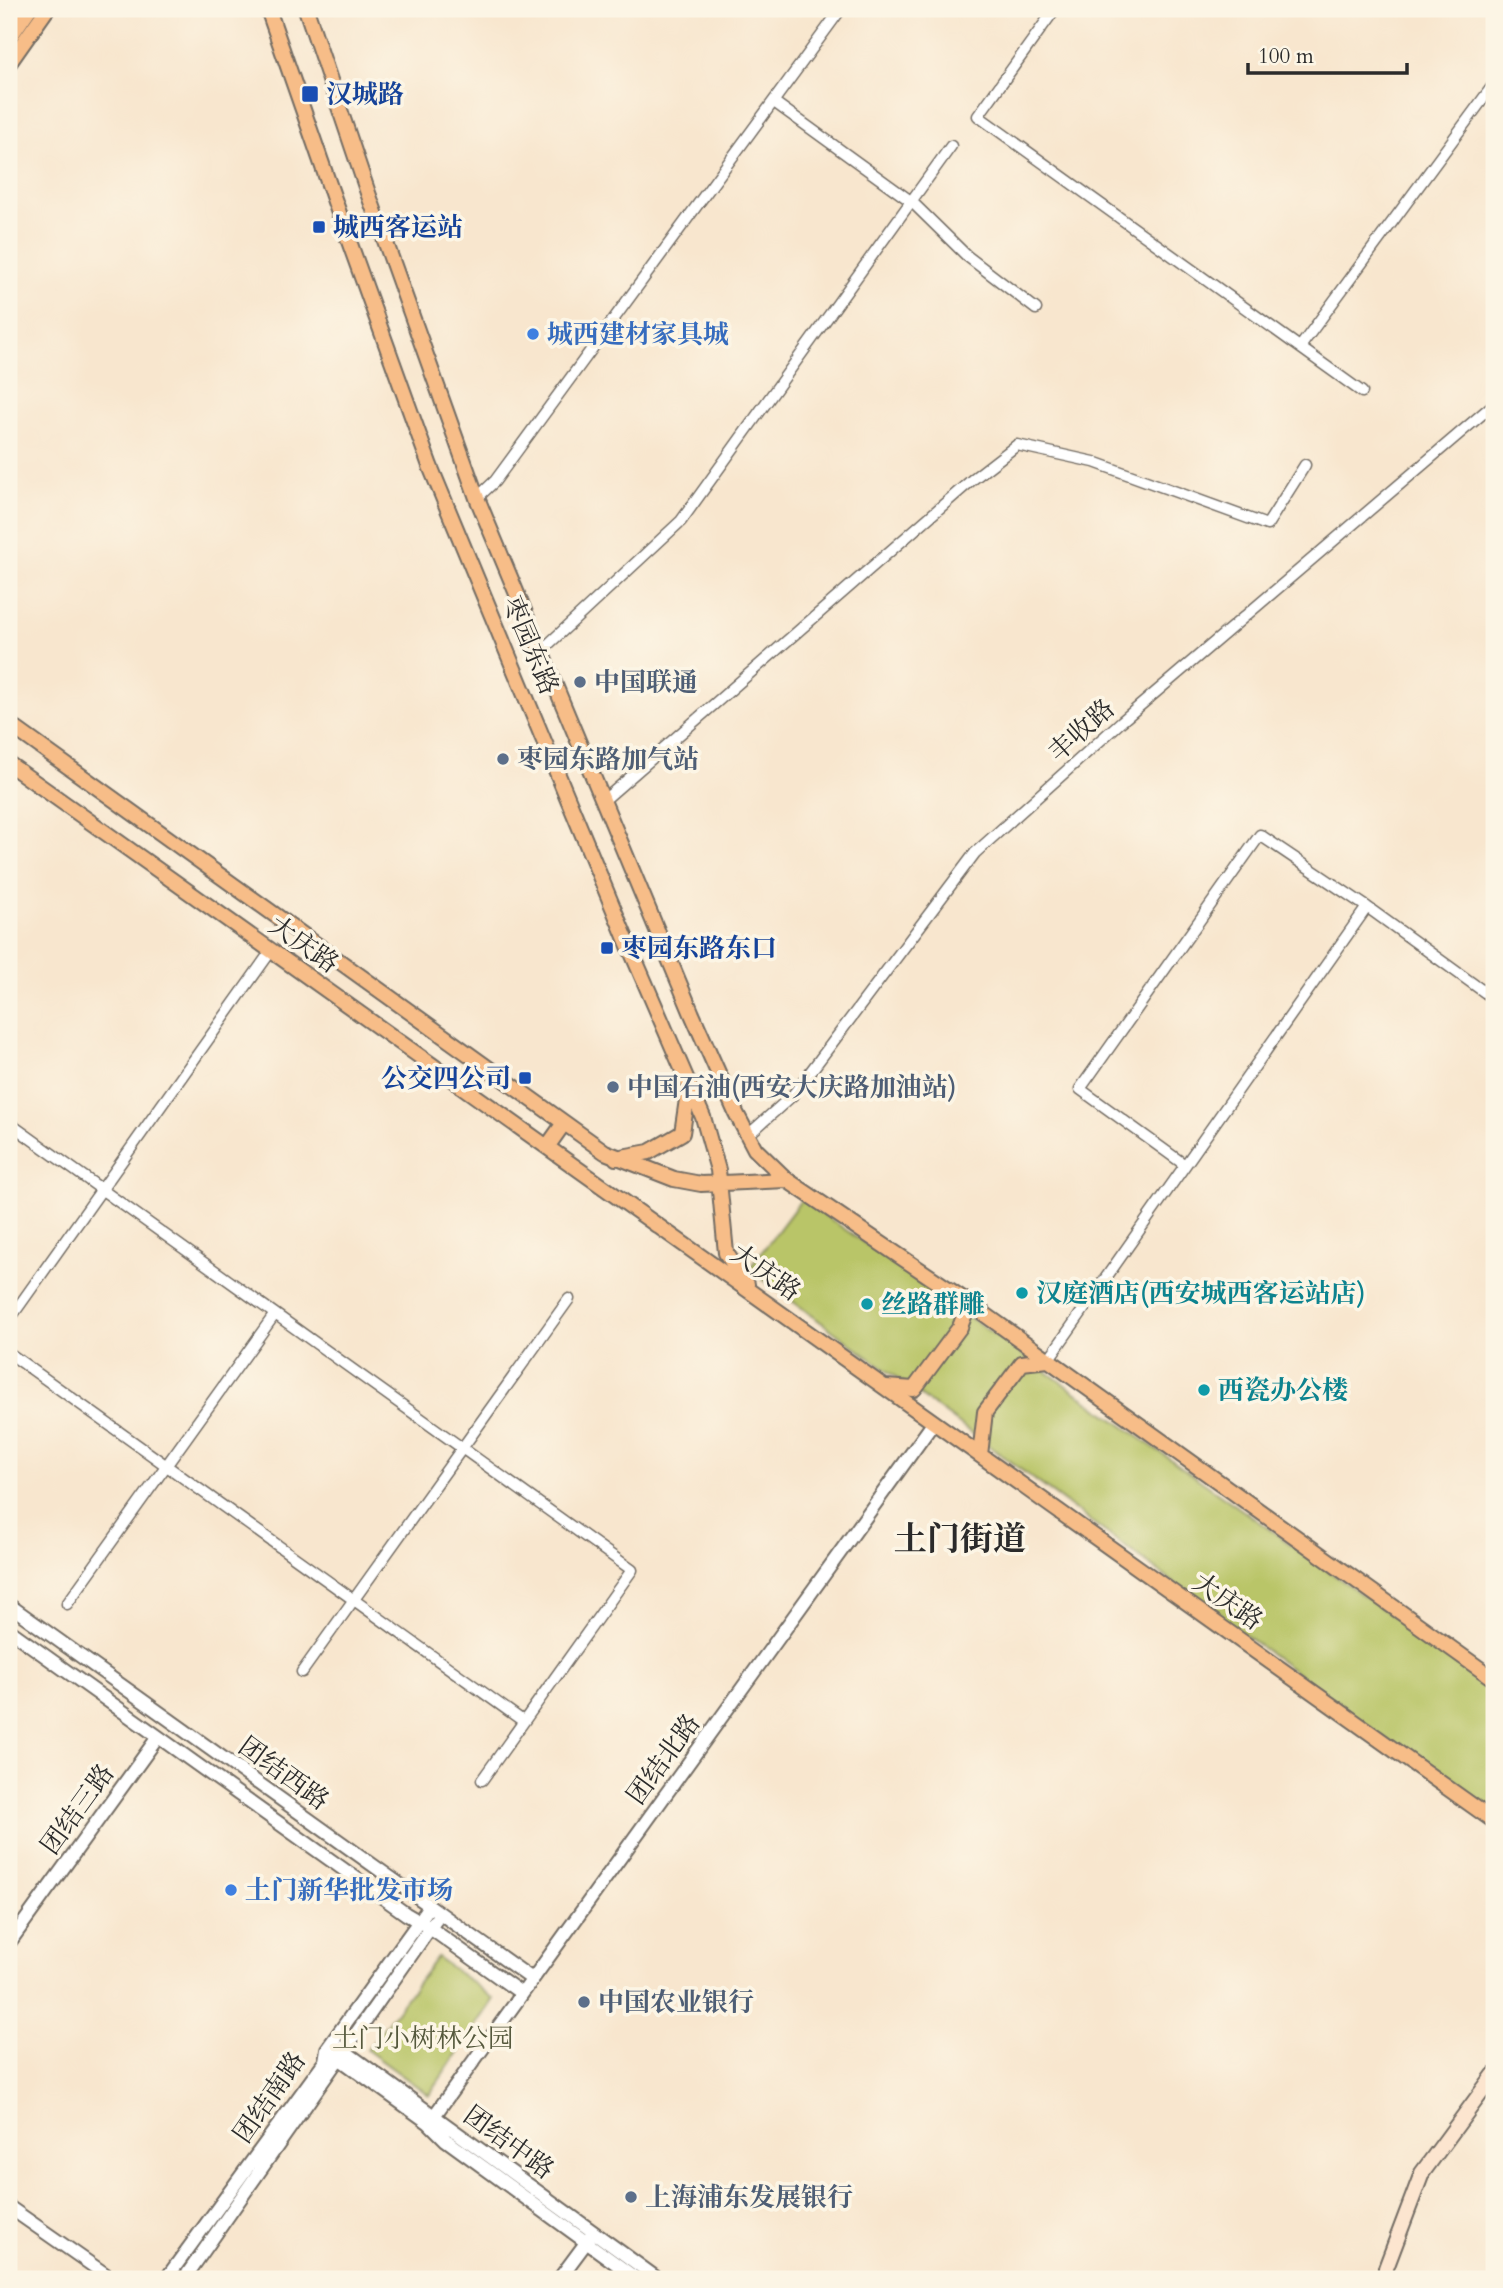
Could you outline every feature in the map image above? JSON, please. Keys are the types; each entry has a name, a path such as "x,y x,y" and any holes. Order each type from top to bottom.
{"main road":[{"path":"9,38 29,9"},
{"path":"9,64 47,9"},
{"name":"枣园东路","path":"268,9 430,466 621,927 703,1117 718,1170 726,1253 754,1294"},
{"name":"枣园东路","path":"306,9 368,193 477,498 692,1014 747,1136 755,1149 787,1180"},
{"name":"大庆路","path":"9,724 615,1158 674,1179 701,1184 787,1180"},
{"name":"大庆路","path":"9,764 1494,1821"},
{"path":"615,1158 649,1152 682,1133 690,1084"},
{"path":"547,1147 564,1123"},
{"path":"787,1180 969,1303 1494,1679"},
{"path":"884,1387 914,1389 960,1327 969,1303"},
{"path":"979,1455 985,1412 1022,1363 1048,1360"},
{"path":"1385,2279 1386,2268 1422,2173 1494,2075"}],"street":[{"path":"477,498 495,481 841,9"},
{"path":"1055,9 978,116 1362,392"},
{"path":"1300,347 1494,84"},
{"path":"774,102 912,202 967,256 1035,309"},
{"path":"541,651 681,521 951,146"},
{"name":"丰收路","path":"747,1136 793,1095 975,853 1122,721 1494,404"},
{"path":"603,801 973,479 1017,445 1094,462 1266,525 1305,465"},
{"path":"1185,1165 1080,1089 1260,835 1367,907 1494,999"},
{"path":"1048,1360 1367,907"},
{"path":"9,1320 271,951"},
{"path":"9,1123 632,1570 482,1780"},
{"path":"302,1672 569,1298"},
{"path":"67,1604 275,1314"},
{"path":"9,1353 523,1721"},
{"name":"团结北路","path":"432,2120 934,1422"},
{"name":"团结西路","path":"9,1605 532,1979"},
{"name":"团结西路","path":"9,1630 521,1993"},
{"name":"团结三路","path":"9,1943 158,1737"},
{"name":"团结南路","path":"166,2279 324,2061 330,2046 435,1910"},
{"name":"团结南路","path":"184,2279 334,2068 424,1925"},
{"name":"团结中路","path":"330,2046 590,2237 658,2279"},
{"path":"9,2207 112,2279"},
{"path":"559,2279 590,2237"},
{"name":"团结中路","path":"590,2237 637,2279"}],"green space":[{"path":"802,1199 1494,1688 1494,1819 749,1269"},
{"name":"土门小树林公园","path":"437,1957 494,1999 429,2095 367,2050"}],"place":[{"name":"汉城路","path":"310,94"},
{"name":"城西客运站","path":"319,227"},
{"name":"城西建材家具城","path":"533,334"},
{"name":"中国联通","path":"580,682"},
{"name":"枣园东路加气站","path":"503,759"},
{"name":"枣园东路东口","path":"607,948"},
{"name":"公交四公司","path":"525,1078"},
{"name":"中国石油(西安大庆路加油站)","path":"613,1087"},
{"name":"汉庭酒店(西安城西客运站店)","path":"1022,1293"},
{"name":"丝路群雕","path":"867,1304"},
{"name":"西瓷办公楼","path":"1204,1390"},
{"name":"土门新华批发市场","path":"231,1890"},
{"name":"中国农业银行","path":"584,2002"},
{"name":"上海浦东发展银行","path":"631,2197"}],"district":[{"name":"土门街道","path":"960,1538"}]}
